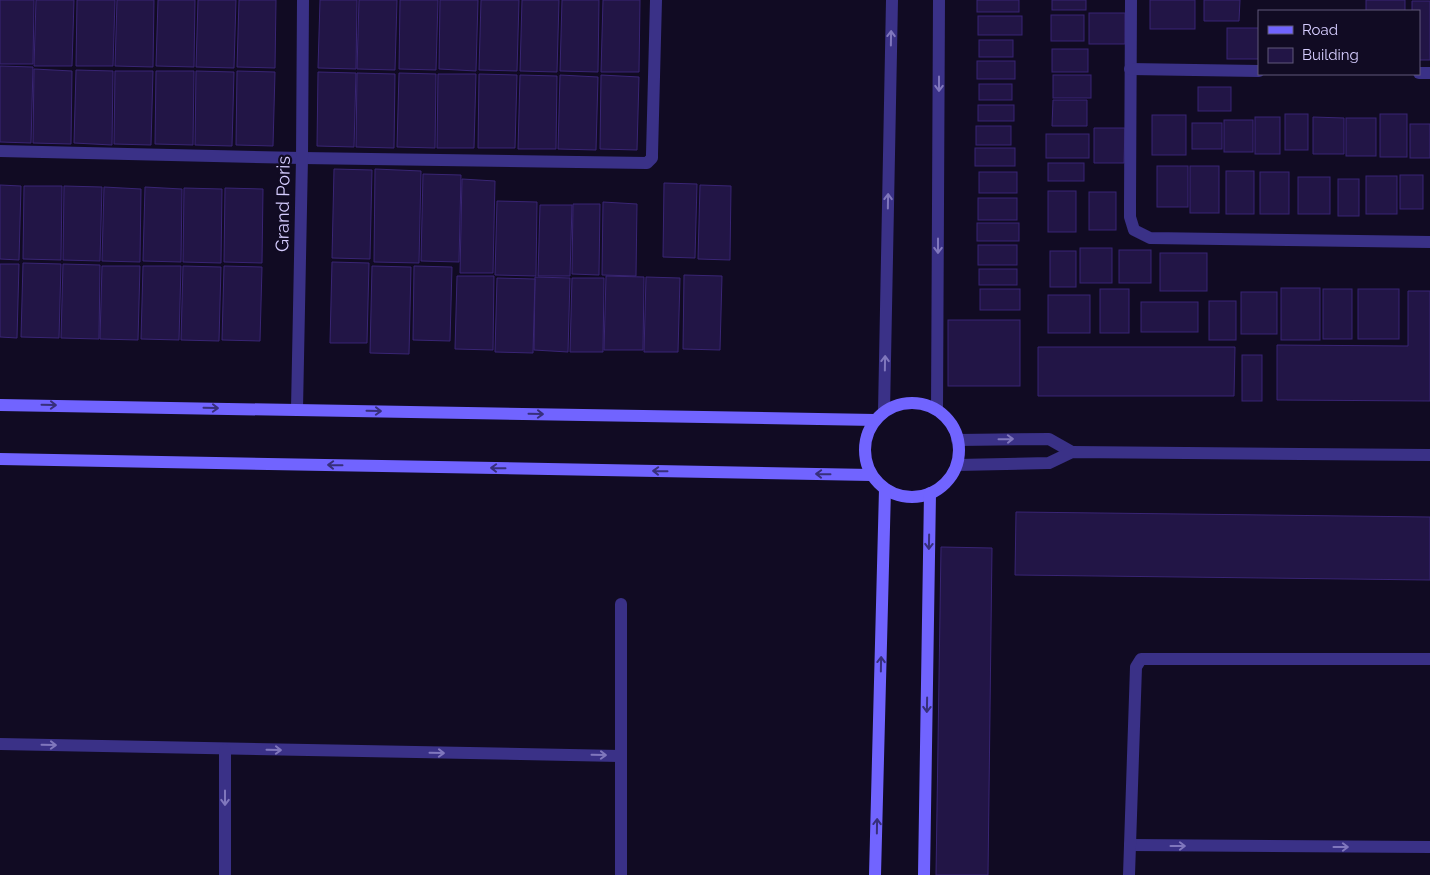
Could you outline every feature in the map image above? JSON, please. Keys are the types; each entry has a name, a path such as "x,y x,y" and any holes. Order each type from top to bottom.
{"street":[{"name":"Grand Poris","path":"297,409 303,0"},
{"path":"0,151 647,163 652,158 656,0"},
{"path":"880,416 892,0"},
{"path":"937,410 939,0"},
{"path":"1131,0 1130,217 1134,230 1150,238 1430,242"},
{"path":"1130,69 1258,71"},
{"path":"901,404 919,404 937,410 946,418 953,428 959,454 957,465 942,486 930,493 915,497 900,496 885,489 872,475 866,462 864,447 868,432 880,416 901,404"},
{"path":"0,405 880,416"},
{"path":"957,440 1049,439 1072,452 1430,455"},
{"path":"957,465 1050,464 1072,452"},
{"path":"0,459 872,475"},
{"path":"875,875 885,489"},
{"path":"924,875 930,493"},
{"path":"621,604 621,875"},
{"path":"1129,875 1136,668 1141,659 1430,659"},
{"path":"0,744 226,750 620,756"},
{"path":"225,875 226,750"},
{"path":"1130,845 1430,847"}],"building":[{"path":"0,0 34,0 33,64 0,64"},
{"path":"36,0 74,0 72,66 34,66"},
{"path":"77,0 115,0 113,66 76,66"},
{"path":"117,0 154,0 153,67 115,66"},
{"path":"158,0 195,0 194,67 156,66"},
{"path":"198,0 236,0 234,68 196,67"},
{"path":"239,0 276,0 275,68 237,67"},
{"path":"320,0 357,0 356,69 318,68"},
{"path":"359,0 397,0 395,70 357,69"},
{"path":"400,0 438,0 436,70 399,69"},
{"path":"440,0 478,0 476,71 439,69"},
{"path":"481,0 519,0 517,71 479,70"},
{"path":"522,0 559,0 557,72 520,71"},
{"path":"562,0 599,0 598,72 560,71"},
{"path":"603,0 640,0 639,72 601,72"},
{"path":"977,0 1019,0 1019,12 977,12"},
{"path":"1052,0 1086,0 1086,10 1052,10"},
{"path":"1150,0 1195,0 1195,29 1150,29"},
{"path":"1204,0 1240,0 1239,21 1204,21"},
{"path":"1366,0 1405,0 1405,10 1366,10"},
{"path":"1412,1 1430,1 1430,60 1420,60 1420,10 1412,10"},
{"path":"1089,13 1125,13 1125,44 1089,44"},
{"path":"1051,15 1084,15 1084,41 1051,41"},
{"path":"978,16 1022,16 1022,35 978,35"},
{"path":"1227,28 1258,28 1258,59 1227,59"},
{"path":"979,40 1013,40 1013,57 979,57"},
{"path":"1052,49 1088,49 1088,72 1052,72"},
{"path":"977,61 1015,61 1015,79 977,79"},
{"path":"0,66 33,67 31,143 0,142"},
{"path":"34,69 72,71 71,144 33,143"},
{"path":"76,70 113,71 112,145 74,143"},
{"path":"115,71 153,71 151,145 114,144"},
{"path":"156,71 194,71 193,145 155,144"},
{"path":"196,71 234,72 232,146 195,145"},
{"path":"237,71 275,72 273,146 236,145"},
{"path":"318,72 356,73 354,147 317,146"},
{"path":"357,73 395,74 394,148 356,147"},
{"path":"399,73 436,74 435,148 397,147"},
{"path":"438,74 476,74 474,148 437,148"},
{"path":"479,74 517,75 515,148 478,148"},
{"path":"520,75 557,76 556,149 518,149"},
{"path":"560,75 598,77 596,150 558,149"},
{"path":"601,75 639,77 637,150 600,149"},
{"path":"1053,75 1091,75 1091,98 1053,98"},
{"path":"979,84 1012,84 1012,100 979,100"},
{"path":"1198,87 1231,87 1231,111 1198,111"},
{"path":"1053,100 1087,100 1087,126 1052,126"},
{"path":"978,105 1014,105 1014,121 978,121"},
{"path":"1285,114 1308,114 1308,150 1285,150"},
{"path":"1380,114 1407,114 1407,157 1380,157"},
{"path":"1152,115 1186,115 1186,155 1152,155"},
{"path":"1255,117 1280,117 1280,154 1255,154"},
{"path":"1313,117 1344,118 1344,154 1313,154"},
{"path":"1346,118 1376,118 1376,156 1346,156"},
{"path":"1224,120 1253,120 1253,152 1224,152"},
{"path":"1192,123 1222,123 1222,149 1192,149"},
{"path":"1410,124 1430,124 1430,158 1410,158"},
{"path":"976,126 1011,126 1011,145 976,145"},
{"path":"1094,128 1125,128 1124,163 1094,163"},
{"path":"1046,134 1089,134 1089,158 1046,158"},
{"path":"975,148 1015,148 1015,166 975,166"},
{"path":"1048,163 1084,163 1084,181 1048,181"},
{"path":"1157,166 1188,166 1188,207 1157,207"},
{"path":"1190,166 1219,166 1219,213 1190,213"},
{"path":"334,169 372,170 370,259 332,258"},
{"path":"375,169 421,171 419,263 374,262"},
{"path":"1226,171 1254,171 1254,214 1226,214"},
{"path":"979,172 1017,172 1017,193 979,193"},
{"path":"1260,172 1289,172 1289,214 1260,214"},
{"path":"423,174 461,175 459,262 421,261"},
{"path":"1400,175 1423,175 1423,209 1400,209"},
{"path":"1366,176 1397,176 1397,214 1366,214"},
{"path":"1298,177 1330,177 1330,214 1298,214"},
{"path":"462,179 495,181 493,273 460,273"},
{"path":"1338,179 1359,179 1359,216 1338,216"},
{"path":"664,183 697,184 695,258 663,257"},
{"path":"0,185 21,186 19,260 0,259"},
{"path":"700,185 731,186 730,260 698,259"},
{"path":"24,186 62,186 61,260 23,259"},
{"path":"64,186 102,187 100,261 63,260"},
{"path":"104,187 141,189 140,262 102,261"},
{"path":"145,187 182,189 181,262 143,261"},
{"path":"184,188 222,189 221,263 183,262"},
{"path":"225,188 263,189 262,263 224,262"},
{"path":"1048,191 1076,191 1076,232 1048,232"},
{"path":"1089,192 1116,192 1116,230 1089,230"},
{"path":"978,198 1017,198 1017,220 978,220"},
{"path":"497,201 537,202 536,276 495,275"},
{"path":"603,202 637,204 636,276 602,275"},
{"path":"573,204 600,204 599,275 572,274"},
{"path":"540,205 572,205 570,276 538,276"},
{"path":"977,223 1019,223 1019,241 977,241"},
{"path":"978,245 1017,245 1017,265 978,265"},
{"path":"1080,248 1112,248 1112,283 1080,283"},
{"path":"1119,250 1151,250 1151,283 1119,283"},
{"path":"1050,251 1076,251 1076,287 1050,287"},
{"path":"1160,253 1207,253 1207,291 1160,291"},
{"path":"332,262 369,263 367,343 330,343"},
{"path":"23,263 61,264 59,338 21,337"},
{"path":"0,264 19,264 17,338 0,337"},
{"path":"63,264 100,265 99,339 61,338"},
{"path":"102,266 140,266 138,340 100,339"},
{"path":"143,266 181,266 179,340 141,339"},
{"path":"183,266 221,267 219,341 181,340"},
{"path":"224,266 262,267 260,341 222,340"},
{"path":"372,266 411,267 409,354 370,353"},
{"path":"414,266 452,267 450,341 413,340"},
{"path":"979,269 1017,269 1017,285 979,285"},
{"path":"684,275 722,276 720,350 683,349"},
{"path":"457,276 494,276 493,350 455,349"},
{"path":"606,276 644,277 643,350 604,350"},
{"path":"535,277 570,278 568,352 534,350"},
{"path":"646,277 680,278 678,352 644,352"},
{"path":"497,278 535,279 533,353 495,352"},
{"path":"572,278 604,278 603,352 570,352"},
{"path":"1281,288 1320,288 1320,340 1281,340"},
{"path":"980,289 1020,289 1020,310 980,310"},
{"path":"1100,289 1129,289 1129,333 1100,333"},
{"path":"1323,289 1352,289 1352,339 1323,339"},
{"path":"1358,289 1399,289 1399,339 1358,339"},
{"path":"1408,291 1430,291 1430,401 1277,400 1277,345 1408,346"},
{"path":"1241,292 1277,292 1277,334 1241,334"},
{"path":"1048,295 1090,295 1090,333 1048,333"},
{"path":"1209,301 1236,301 1236,340 1209,340"},
{"path":"1141,302 1198,302 1198,332 1141,332"},
{"path":"948,320 1020,320 1020,386 948,386"},
{"path":"1038,347 1235,347 1234,396 1038,396"},
{"path":"1242,355 1262,355 1262,401 1242,401"},
{"path":"1016,512 1430,517 1430,580 1015,575"},
{"path":"941,547 992,548 988,875 936,875"}]}
